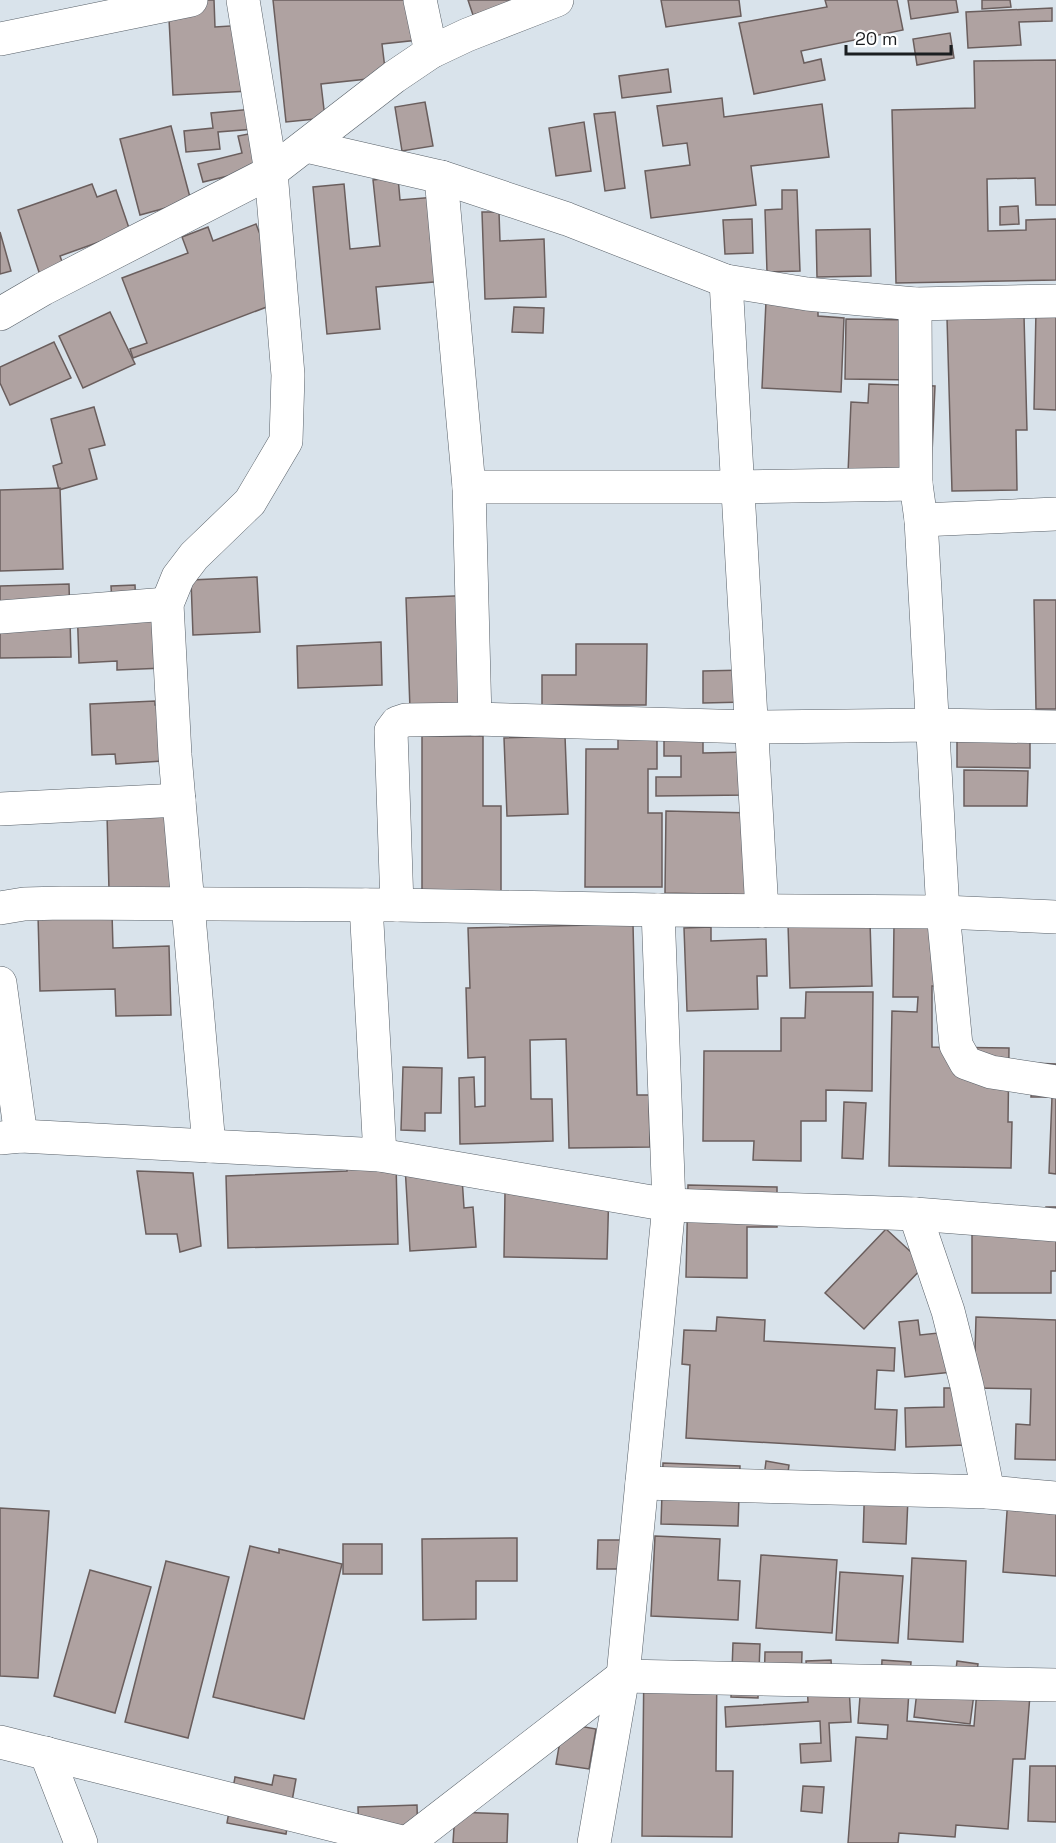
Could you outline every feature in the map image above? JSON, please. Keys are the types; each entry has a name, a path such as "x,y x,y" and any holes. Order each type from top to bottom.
{"street":[{"path":"0,39 191,0"},
{"path":"209,1146 179,800 167,604 178,577 194,555 250,502 286,441 288,375 271,172 243,0"},
{"path":"420,0 431,52"},
{"path":"0,314 71,274 271,172 394,77 431,52 467,35 557,0"},
{"path":"306,146 441,177 567,219 726,280 807,294 915,304 1056,301"},
{"path":"441,177 469,487 475,719"},
{"path":"726,280 762,911"},
{"path":"915,304 916,484 921,520 943,912 954,1035 956,1045 966,1063 991,1072 1056,1082"},
{"path":"469,487 916,484"},
{"path":"921,520 1056,514"},
{"path":"0,617 167,604"},
{"path":"380,1155 382,905 391,731 397,723 406,720 475,719 752,727 932,725 1056,727"},
{"path":"0,809 179,800"},
{"path":"0,908 24,904 382,905 943,912 1056,916"},
{"path":"594,1843 622,1676 669,1205 658,910"},
{"path":"0,983 10,1137 380,1155 669,1205 915,1214 1056,1225"},
{"path":"915,1214 951,1321 968,1386 988,1492"},
{"path":"642,1483 988,1492 1056,1498"},
{"path":"0,1742 406,1843 622,1676 1056,1685"},
{"path":"46,1753 81,1843"}],"building":[{"path":"168,0 214,0 215,27 246,25 250,91 173,95"},
{"path":"273,0 433,0 437,38 382,44 386,77 321,84 325,118 286,122"},
{"path":"468,0 521,0 473,15"},
{"path":"661,0 739,0 741,16 666,27"},
{"path":"825,0 897,0 903,30 801,51 804,63 821,59 825,80 754,94 739,23 827,7"},
{"path":"908,0 956,0 958,12 911,19"},
{"path":"982,0 1010,0 1011,7 982,9"},
{"path":"1052,8 1052,21 1019,22 1021,45 968,48 966,12"},
{"path":"950,33 954,58 917,65 913,39"},
{"path":"1056,60 1056,205 1036,205 1035,178 987,179 988,231 1026,230 1026,220 1056,219 1056,280 896,283 892,110 975,108 974,61"},
{"path":"668,69 671,92 622,98 619,76"},
{"path":"722,98 724,117 822,104 829,157 751,166 756,205 651,218 645,171 690,165 687,143 663,146 657,106"},
{"path":"425,102 433,146 402,151 395,107"},
{"path":"253,109 255,129 218,132 220,149 186,152 184,131 213,128 211,113"},
{"path":"615,112 625,188 605,191 594,114"},
{"path":"584,122 591,171 556,176 549,128"},
{"path":"171,126 191,201 140,215 120,139"},
{"path":"258,132 266,167 203,182 198,164 242,153 238,136"},
{"path":"398,177 400,200 436,197 445,281 376,287 380,329 327,334 313,187 344,184 350,249 380,246 373,180"},
{"path":"92,184 97,197 116,190 130,231 60,256 64,267 40,275 18,210"},
{"path":"782,190 797,190 800,271 767,272 765,210 782,209"},
{"path":"1018,206 1019,224 1000,225 1000,207"},
{"path":"482,212 499,212 500,241 544,239 546,297 485,299"},
{"path":"752,219 753,253 725,254 723,220"},
{"path":"256,224 285,300 133,358 130,349 147,343 122,278 188,253 182,237 208,227 213,241"},
{"path":"870,229 871,276 817,277 816,230"},
{"path":"0,232 11,271 0,274"},
{"path":"766,301 818,303 818,316 844,318 841,392 762,388"},
{"path":"514,307 544,308 543,333 512,332"},
{"path":"1036,310 1056,310 1056,410 1034,409"},
{"path":"110,312 135,364 83,388 59,336"},
{"path":"1024,316 1027,430 1016,430 1017,490 952,491 947,318"},
{"path":"846,319 915,320 914,380 845,379"},
{"path":"54,342 71,378 10,405 0,383 0,367"},
{"path":"869,384 935,386 931,476 848,473 851,402 868,403"},
{"path":"94,407 105,445 89,449 97,479 59,490 53,466 62,463 51,419"},
{"path":"60,488 63,569 0,571 0,490"},
{"path":"257,577 260,632 193,635 191,580"},
{"path":"69,584 71,657 0,658 0,586"},
{"path":"135,585 136,607 162,606 164,668 117,670 117,661 79,663 77,604 112,603 111,586"},
{"path":"478,595 482,707 410,709 406,598"},
{"path":"1034,600 1056,600 1056,709 1036,709"},
{"path":"381,642 382,685 298,688 297,646"},
{"path":"576,644 647,644 646,705 542,705 542,675 576,675"},
{"path":"746,670 746,702 703,703 703,671"},
{"path":"155,701 155,705 176,704 178,760 116,764 115,754 92,755 90,704"},
{"path":"618,724 657,724 657,769 648,769 648,813 662,813 662,887 585,887 586,749 618,749"},
{"path":"703,731 703,753 747,752 748,795 656,796 656,777 681,777 681,756 664,756 664,732"},
{"path":"422,736 483,736 483,806 501,806 501,893 422,893"},
{"path":"565,736 568,814 507,816 504,738"},
{"path":"957,738 1030,738 1030,768 957,767"},
{"path":"964,770 1028,771 1027,806 964,806"},
{"path":"666,811 753,813 752,895 665,893"},
{"path":"192,812 195,887 109,890 107,815"},
{"path":"112,913 113,948 169,946 171,1015 116,1016 115,989 40,991 38,915"},
{"path":"870,922 872,986 790,988 788,924"},
{"path":"633,924 637,1095 649,1095 650,1147 569,1148 566,1039 530,1040 531,1099 552,1099 553,1141 460,1144 459,1078 474,1077 475,1107 485,1106 485,1057 468,1058 466,988 470,988 468,928"},
{"path":"894,925 953,927 952,986 932,986 932,1047 1009,1048 1008,1122 1012,1122 1011,1168 889,1166 892,1011 917,1012 918,997 893,997"},
{"path":"711,927 711,941 766,939 767,976 757,976 758,1009 687,1011 684,928"},
{"path":"806,992 873,992 872,1091 826,1090 826,1121 801,1121 801,1161 753,1160 754,1141 703,1141 704,1051 781,1051 781,1018 805,1018"},
{"path":"1033,1063 1056,1064 1056,1174 1049,1173 1052,1097 1031,1097"},
{"path":"403,1067 442,1068 441,1113 425,1113 425,1131 401,1130"},
{"path":"844,1102 866,1103 863,1159 842,1158"},
{"path":"461,1162 464,1208 473,1207 476,1247 410,1251 405,1166"},
{"path":"396,1163 398,1244 228,1248 226,1176 347,1171 347,1165"},
{"path":"137,1171 193,1173 201,1246 180,1252 177,1234 146,1234"},
{"path":"688,1185 777,1187 777,1227 747,1227 747,1278 686,1277"},
{"path":"609,1188 607,1259 504,1257 505,1192"},
{"path":"1046,1207 1056,1207 1056,1271 1051,1271 1051,1293 972,1293 972,1231 1046,1231"},
{"path":"886,1229 925,1265 864,1329 825,1293"},
{"path":"717,1317 765,1320 764,1341 895,1348 894,1371 877,1370 875,1409 897,1410 895,1450 686,1438 690,1365 682,1364 684,1330 716,1331"},
{"path":"976,1317 1056,1320 1056,1460 1015,1459 1016,1424 1030,1425 1031,1389 974,1388"},
{"path":"918,1320 920,1335 957,1331 962,1371 905,1377 899,1322"},
{"path":"944,1388 964,1388 966,1445 906,1447 905,1408 944,1407"},
{"path":"766,1461 789,1465 787,1480 764,1477"},
{"path":"663,1463 740,1466 738,1526 661,1524"},
{"path":"865,1474 909,1475 906,1544 863,1542"},
{"path":"1008,1497 1056,1501 1056,1576 1003,1572"},
{"path":"0,1508 49,1511 38,1678 0,1676"},
{"path":"655,1536 720,1539 718,1580 740,1581 738,1620 651,1616"},
{"path":"517,1538 517,1581 476,1581 476,1619 423,1620 422,1539"},
{"path":"598,1540 623,1540 623,1569 597,1569"},
{"path":"343,1544 382,1544 382,1574 343,1574"},
{"path":"250,1546 279,1553 279,1549 342,1564 304,1719 213,1697"},
{"path":"761,1555 837,1560 832,1633 756,1628"},
{"path":"912,1558 966,1561 963,1642 908,1639"},
{"path":"166,1561 229,1577 188,1738 125,1722"},
{"path":"90,1570 151,1587 115,1713 54,1696"},
{"path":"840,1572 903,1576 898,1643 836,1640"},
{"path":"733,1643 760,1644 758,1698 731,1697"},
{"path":"765,1652 802,1652 801,1689 764,1688"},
{"path":"831,1660 833,1688 849,1687 851,1722 829,1723 831,1761 801,1763 800,1744 821,1743 820,1721 726,1727 725,1707 808,1702 806,1661"},
{"path":"882,1660 911,1662 907,1721 974,1726 978,1678 1031,1682 1025,1759 1013,1759 1008,1829 956,1825 955,1837 899,1833 898,1843 848,1843 856,1737 887,1739 888,1725 858,1723 861,1683 881,1684"},
{"path":"644,1661 717,1662 716,1771 733,1771 732,1837 642,1836"},
{"path":"957,1661 978,1664 970,1724 914,1717 919,1674 955,1678"},
{"path":"563,1723 596,1729 589,1769 556,1764"},
{"path":"1030,1766 1056,1766 1056,1822 1028,1821"},
{"path":"274,1775 296,1779 286,1834 227,1823 235,1777 272,1785"},
{"path":"803,1786 824,1787 822,1813 801,1811"},
{"path":"417,1805 418,1843 359,1843 358,1807"},
{"path":"455,1812 508,1814 507,1843 453,1843"}]}
